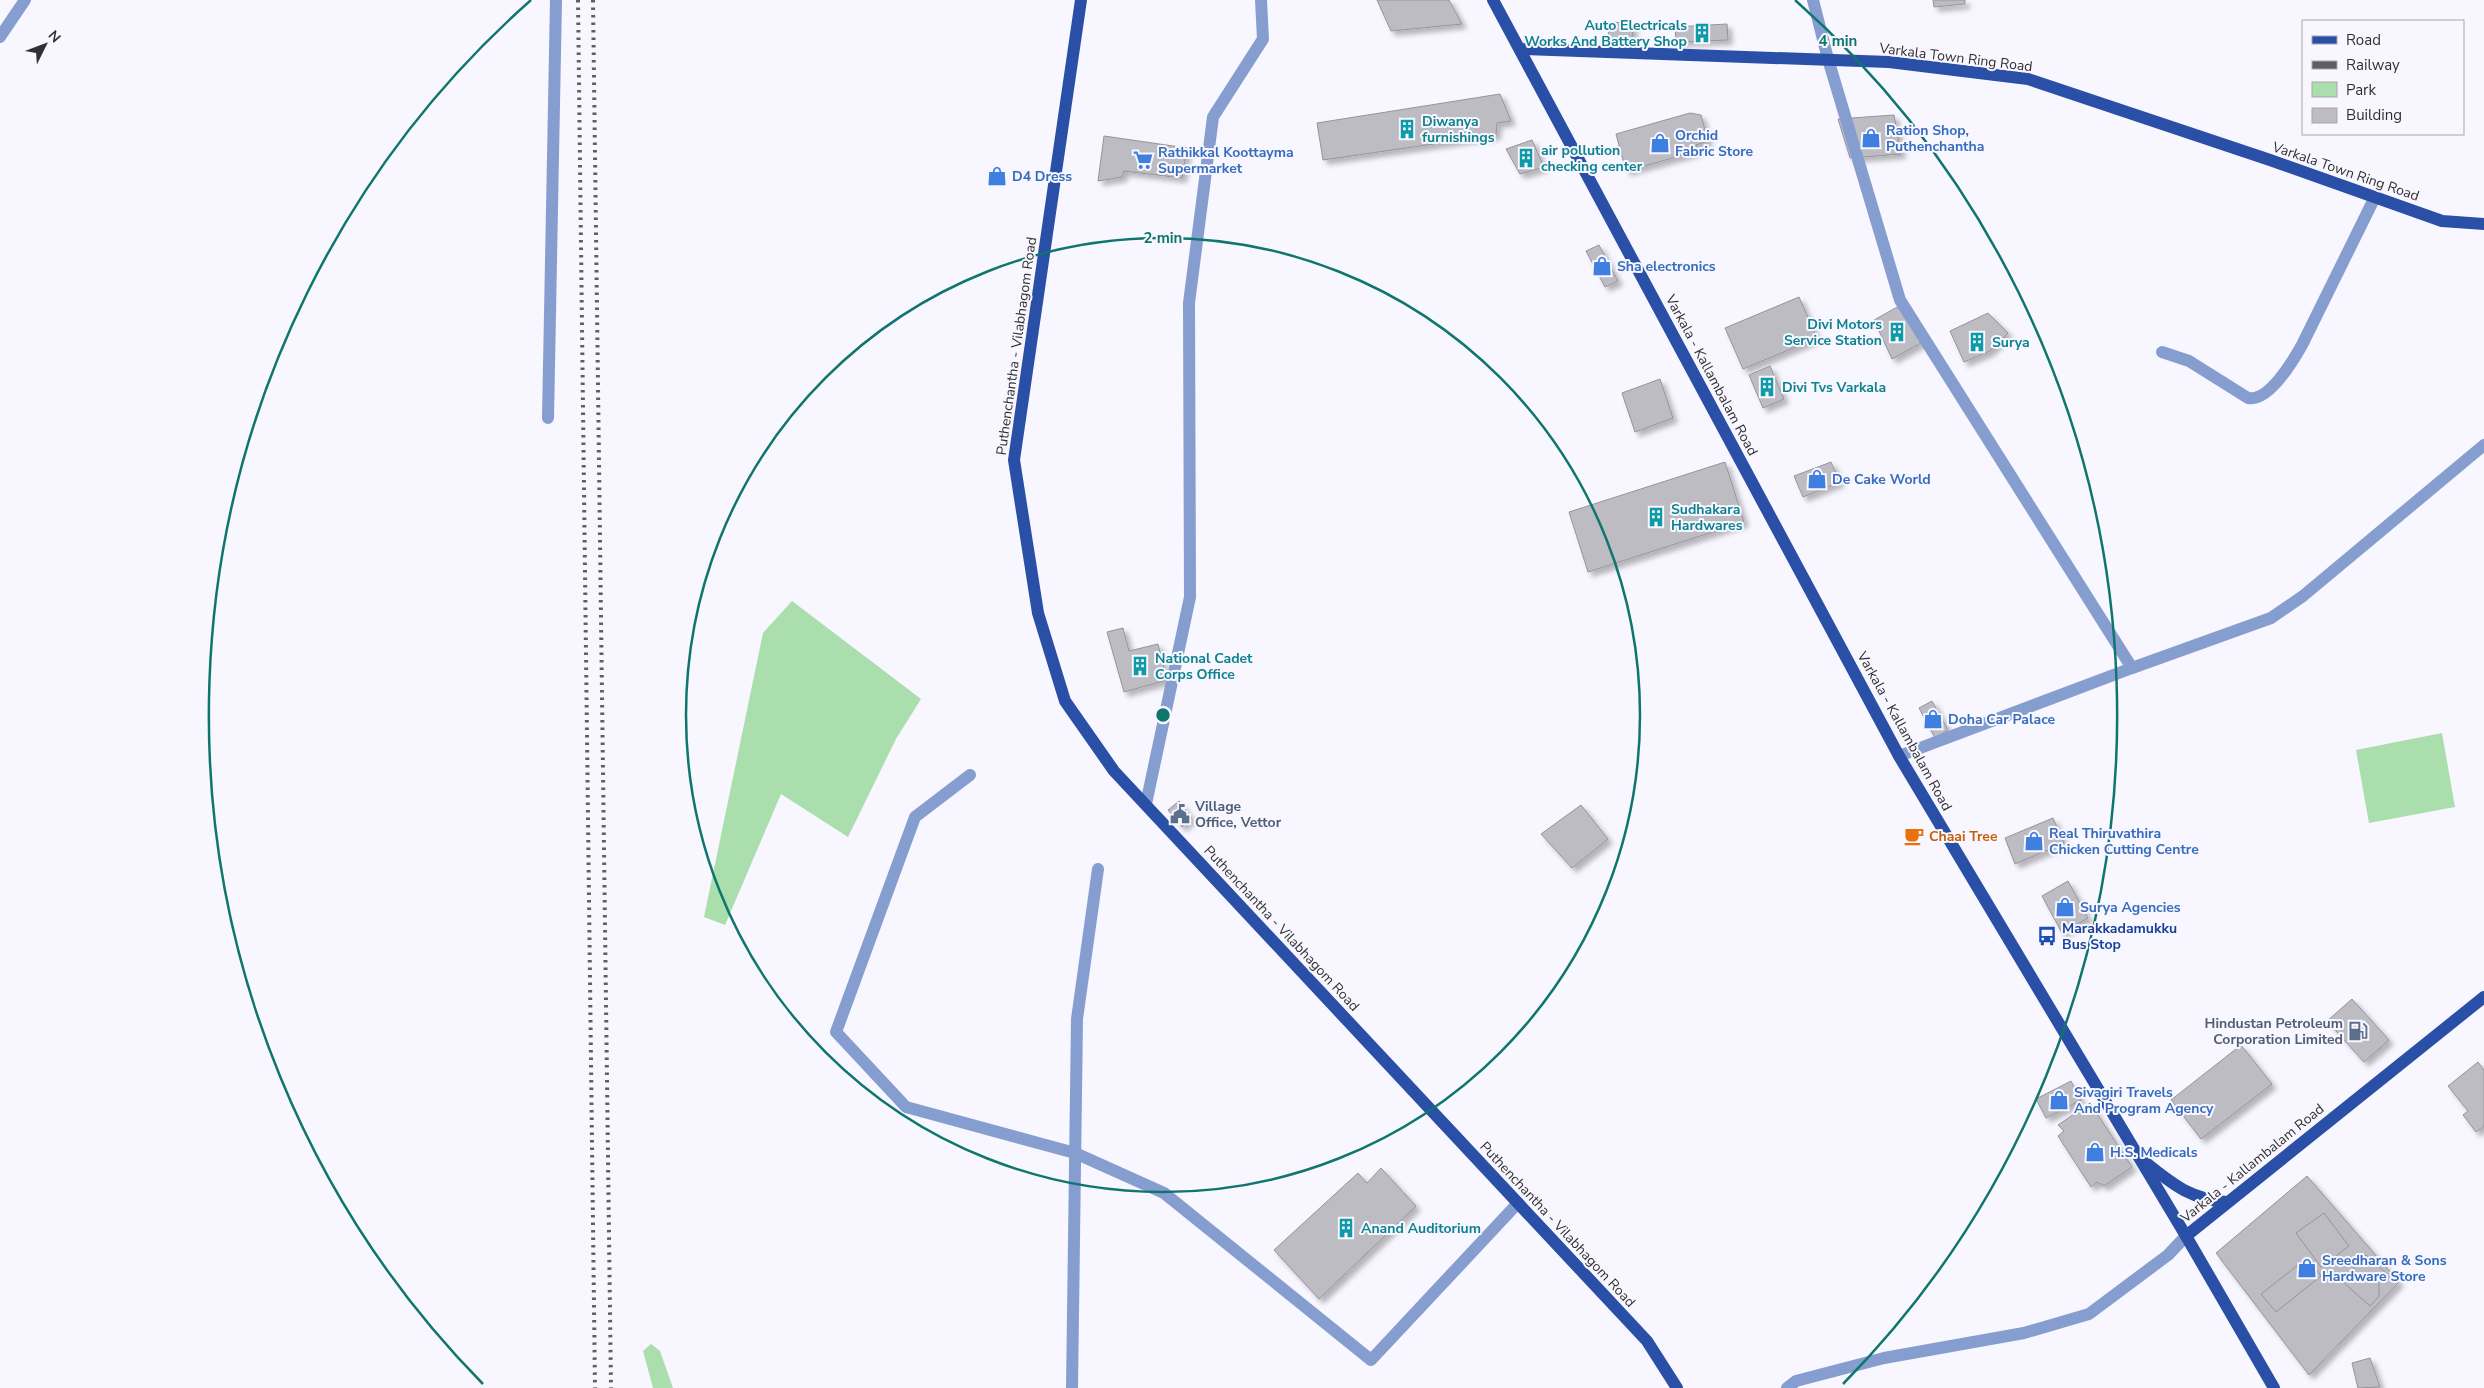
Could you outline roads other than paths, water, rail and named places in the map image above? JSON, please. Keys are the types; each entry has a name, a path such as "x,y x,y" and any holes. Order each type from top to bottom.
{"main road":[{"name":"Puthenchantha - Vilabhagom Road","path":"1081,0 1014,460 1038,613 1065,701 1114,771 1647,1341 1677,1388"},
{"name":"Varkala - Kallambalam Road","path":"1493,0 1899,756 2186,1236 2484,997"},
{"name":"Varkala Town Ring Road","path":"1521,49 1889,62 2028,79 2442,221 2484,224"},
{"path":"2140,1158 2179,1188 2204,1200 2227,1202"},
{"path":"2186,1236 2274,1388"}],"street":[{"path":"0,36 25,0"},
{"path":"548,418 556,0"},
{"path":"1146,804 1190,597 1189,303 1214,117 1263,39 1261,0"},
{"path":"1813,0 1828,59 1900,300 2132,668"},
{"path":"2162,352 2189,360 2248,398 2255,399 2264,396 2294,360 2374,197"},
{"path":"1899,756 2271,618 2303,596 2484,445"},
{"path":"970,775 915,816 836,1032 906,1107 1075,1153 1164,1193 1372,1360 1518,1203"},
{"path":"1072,1388 1077,1019 1098,869"},
{"path":"1787,1388 1796,1381 1884,1358 2024,1333 2089,1314 2168,1255 2186,1236"}],"railway":[{"path":"578,0 595,1388"},
{"path":"593,0 611,1388"}],"place":[{"name":"Auto Electricals Works And Battery Shop","path":"1702,33"},
{"name":"Diwanya furnishings","path":"1407,129"},
{"name":"Ration Shop, Puthenchantha","path":"1871,138"},
{"name":"Orchid Fabric Store","path":"1660,143"},
{"name":"air pollution checking center","path":"1526,158"},
{"name":"Rathikkal Koottayma Supermarket","path":"1143,160"},
{"name":"D4 Dress","path":"997,176"},
{"name":"Sha electronics","path":"1602,266"},
{"name":"Divi Motors Service Station","path":"1897,332"},
{"name":"Surya","path":"1977,342"},
{"name":"Divi Tvs Varkala","path":"1767,387"},
{"name":"De Cake World","path":"1817,479"},
{"name":"Sudhakara Hardwares","path":"1656,517"},
{"name":"National Cadet Corps Office","path":"1140,666"},
{"name":"Doha Car Palace","path":"1933,719"},
{"name":"Village Office, Vettor","path":"1180,814"},
{"name":"Chaai Tree","path":"1914,836"},
{"name":"Real Thiruvathira Chicken Cutting Centre","path":"2034,841"},
{"name":"Surya Agencies","path":"2065,907"},
{"name":"Marakkadamukku Bus Stop","path":"2047,936"},
{"name":"Hindustan Petroleum Corporation Limited","path":"2358,1031"},
{"name":"Sivagiri Travels And Program Agency","path":"2059,1100"},
{"name":"H.S. Medicals","path":"2095,1152"},
{"name":"Anand Auditorium","path":"1346,1228"},
{"name":"Sreedharan & Sons Hardware Store","path":"2307,1268"}]}
